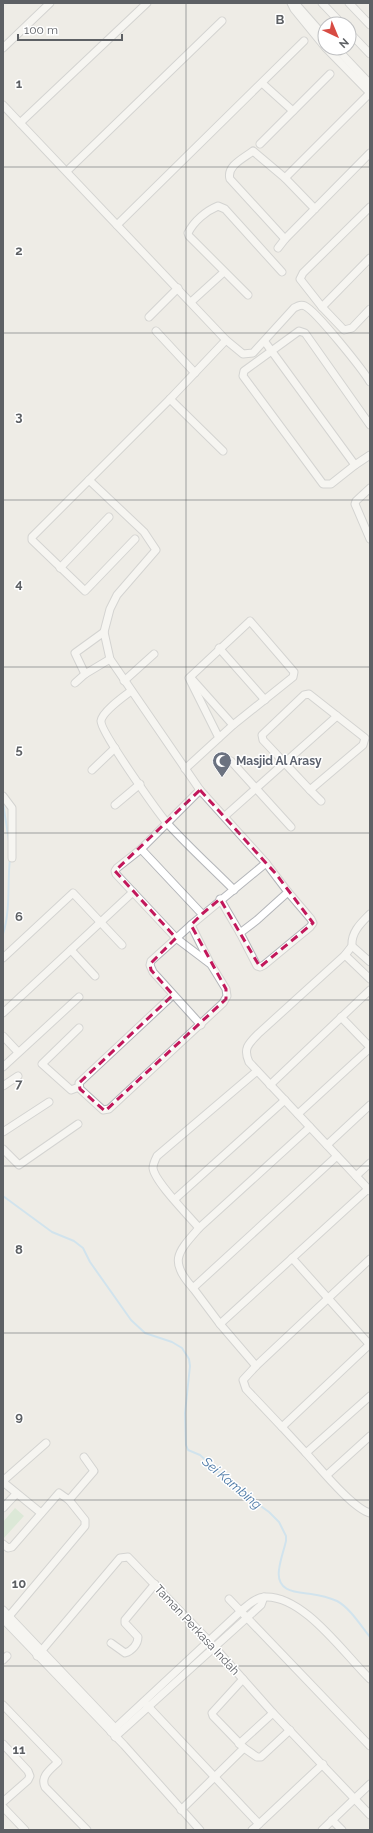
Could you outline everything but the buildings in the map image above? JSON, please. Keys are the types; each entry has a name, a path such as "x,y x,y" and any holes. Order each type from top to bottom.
{"street":[{"path":"3,48 50,3"},
{"path":"20,123 147,3"},
{"path":"291,3 294,9 317,36"},
{"path":"295,3 317,28"},
{"path":"322,3 334,16"},
{"path":"349,3 370,25"},
{"path":"67,171 222,21"},
{"path":"357,40 370,54"},
{"path":"117,225 304,41"},
{"path":"285,178 370,93 335,56"},
{"path":"344,56 370,84"},
{"path":"260,144 330,74"},
{"path":"262,83 292,111"},
{"path":"3,104 226,340 246,355 253,354 294,308 300,304 305,305 322,322 358,365 370,382"},
{"path":"285,239 242,194 230,179 228,174 230,168 253,151 285,178 315,208"},
{"path":"278,248 370,152"},
{"path":"248,295 189,236 188,233 205,214 218,206 226,209 282,272"},
{"path":"370,207 300,276 301,281 322,307 344,330 352,328 370,309"},
{"path":"322,307 370,258"},
{"path":"191,302 224,272"},
{"path":"149,317 178,288"},
{"path":"156,331 195,373"},
{"path":"370,425 305,333 299,331 246,368 243,376 323,484 331,484 370,455"},
{"path":"135,539 85,591 32,541 32,538 170,399 226,340"},
{"path":"264,342 355,465"},
{"path":"170,399 223,451"},
{"path":"89,480 144,532 156,550 117,594 110,609 104,632 110,659 200,790 266,863 288,892 312,919 313,923 260,967 257,966 220,899"},
{"path":"370,488 356,501 355,504 370,539"},
{"path":"60,568 109,517"},
{"path":"185,769 219,738 233,725 293,677 294,672 252,621 249,621 189,676 188,680 219,738"},
{"path":"86,674 75,653 104,632"},
{"path":"219,648 265,700"},
{"path":"124,681 154,654"},
{"path":"75,684 86,674 110,659"},
{"path":"189,676 233,725"},
{"path":"131,690 105,714 101,724 115,748 166,822 234,890"},
{"path":"310,790 363,745 365,741 363,735 312,696 304,695 262,733 264,740 310,790 321,801"},
{"path":"225,816 337,716"},
{"path":"92,770 115,748"},
{"path":"231,761 292,827"},
{"path":"115,805 140,784"},
{"path":"200,790 166,822 141,849 115,871 176,938 210,963"},
{"path":"5,802 12,806 12,858"},
{"path":"141,849 202,914"},
{"path":"201,1025 152,970 150,965 151,961 202,914 266,863"},
{"path":"3,1013 133,892"},
{"path":"240,933 288,892"},
{"path":"3,958 73,893 122,945"},
{"path":"220,1324 369,1190 249,1062 246,1056 246,1047 345,955 352,946 354,932 370,914"},
{"path":"78,1087 101,1109 108,1110 223,1003 227,996 226,989 210,963 191,925"},
{"path":"352,946 370,962"},
{"path":"71,950 95,976"},
{"path":"345,955 370,979"},
{"path":"270,1085 370,990"},
{"path":"79,1028 42,1064 71,1090 78,1087 82,1080 173,995"},
{"path":"3,1068 18,1052 78,997"},
{"path":"298,1114 370,1047 341,1017"},
{"path":"3,1036 18,1052"},
{"path":"199,1228 161,1184 154,1172 153,1168 157,1156 257,1071"},
{"path":"3,1086 18,1076"},
{"path":"175,1199 285,1100"},
{"path":"3,1132 49,1102"},
{"path":"326,1145 370,1105"},
{"path":"3,1149 19,1164 78,1124"},
{"path":"256,1366 220,1324 181,1273 177,1261 181,1249 199,1228 310,1127"},
{"path":"193,1288 337,1156"},
{"path":"356,1176 370,1163"},
{"path":"282,1427 370,1344 292,1258"},
{"path":"370,1259 245,1377 244,1386 352,1502 362,1511 370,1513"},
{"path":"306,1453 370,1396"},
{"path":"327,1475 370,1436"},
{"path":"41,1513 4,1484 4,1480 46,1443"},
{"path":"69,1500 94,1471 84,1457"},
{"path":"3,1508 16,1494"},
{"path":"3,1544 8,1548 12,1547 58,1494 62,1494 69,1500 85,1520 86,1524 6,1619"},
{"name":"Taman Perkasa Indah","path":"40,1653 122,1556 130,1558 212,1644 273,1713 370,1815"},
{"path":"111,1643 125,1653 134,1647 138,1642 138,1637 125,1623 125,1618 155,1584"},
{"path":"212,1644 228,1624 253,1601 264,1597 280,1600 317,1622 370,1679"},
{"path":"115,1733 212,1644 261,1606 264,1597"},
{"path":"229,1599 370,1746"},
{"path":"3,1610 6,1619 115,1733 200,1830"},
{"path":"228,1624 233,1629"},
{"path":"243,1679 212,1713 213,1716 242,1746 257,1757 261,1757 290,1730"},
{"path":"3,1705 58,1762 47,1773 42,1782 45,1787 87,1830"},
{"path":"146,1705 259,1824"},
{"path":"181,1810 215,1777 273,1713"},
{"path":"3,1802 28,1780 30,1776 28,1771 4,1745"},
{"path":"252,1830 323,1764"},
{"path":"322,1830 370,1784"},
{"path":"3,1807 25,1830"},
{"path":"332,1820 342,1830"}],"highlighted area":[{"path":"200,790 276,874 313,923 260,967 220,899 202,914 191,925 226,989 226,999 105,1111 80,1089 79,1083 173,995 151,970 150,964 176,938 115,871"}],"green space":[{"path":"15,1508 24,1516 4,1538 3,1522"}],"waterway":[{"name":"Sei Kambing","path":"3,803 9,841"},
{"name":"Sei Kambing","path":"3,934 8,906 10,858"},
{"name":"Sei Kambing","path":"3,1196 52,1232 74,1241 83,1248 90,1262 131,1320 145,1333 172,1342 182,1348 189,1359 190,1366 185,1413 186,1445 188,1450 200,1455 241,1492 269,1512 279,1522 286,1536 279,1570 279,1577 284,1587 288,1590 317,1595 337,1601 351,1613 370,1637"}],"place":[{"name":"Masjid Al Arasy","path":"222,778"}]}
